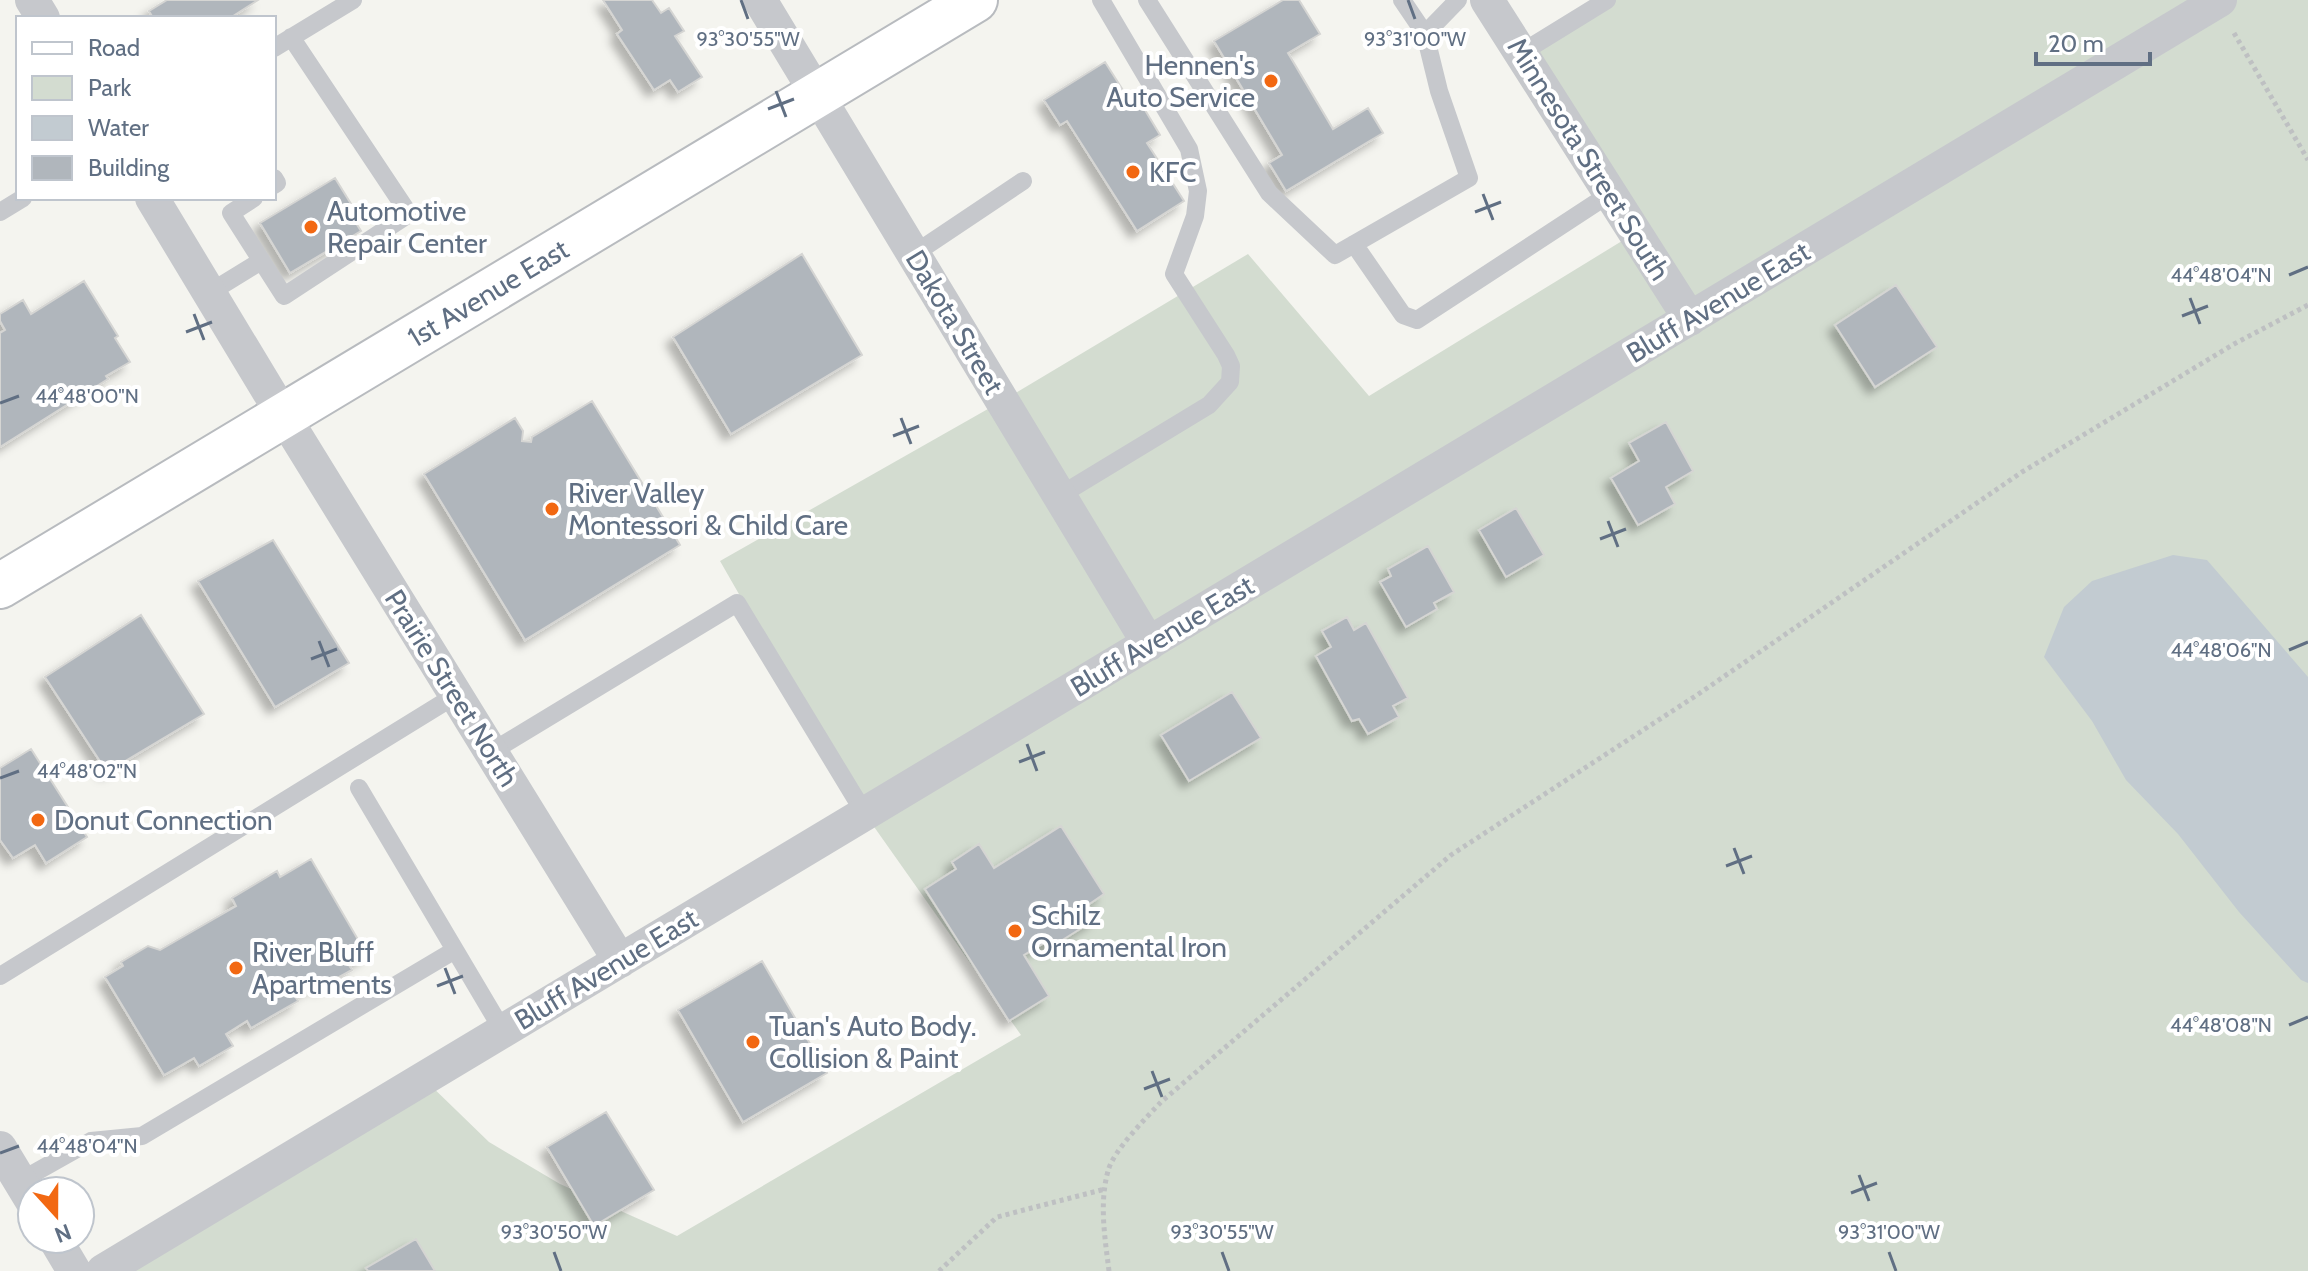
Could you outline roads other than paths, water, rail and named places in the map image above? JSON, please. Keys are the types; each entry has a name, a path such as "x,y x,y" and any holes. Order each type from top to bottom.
{"main road":[{"name":"1st Avenue East","path":"0,586 975,0"}],"street":[{"name":"Dakota Street","path":"760,0 1149,644"},
{"name":"Minnesota Street South","path":"1487,0 1690,319"},
{"name":"Bluff Avenue East","path":"103,1271 2218,1"},
{"name":"Prairie Street North","path":"153,200 620,961"},
{"path":"0,1148 16,1175"}],"lane":[{"path":"276,47 353,0"},
{"path":"1059,496 1209,405 1230,382 1231,366 1226,355 1174,274 1195,216 1198,191 1189,149 1101,0"},
{"path":"1147,0 1269,193 1335,255 1469,178 1439,91 1425,34 1402,0"},
{"path":"1425,34 1458,0"},
{"path":"1521,53 1607,0"},
{"path":"251,200 231,213 284,296 409,214 291,37"},
{"path":"914,254 1023,181"},
{"path":"1354,244 1403,315 1417,320 1611,193"},
{"path":"0,212 20,200"},
{"path":"209,293 261,261"},
{"path":"491,752 737,603 865,814"},
{"path":"0,976 456,695"},
{"path":"359,788 503,1031"},
{"path":"47,1175 91,1141 142,1136 455,950"}],"water":[{"path":"2173,555 2207,560 2308,677 2308,983 2301,980 2239,912 2178,834 2126,780 2092,721 2044,657 2064,607 2092,581"}],"place":[{"name":"Hennen's Auto Service","path":"1271,81"},
{"name":"KFC","path":"1133,172"},
{"name":"Automotive Repair Center","path":"311,227"},
{"name":"River Valley Montessori & Child Care","path":"552,509"},
{"name":"Donut Connection","path":"38,820"},
{"name":"Schilz Ornamental Iron","path":"1015,931"},
{"name":"River Bluff Apartments","path":"236,968"},
{"name":"Tuan's Auto Body. Collision & Paint","path":"753,1042"}]}
